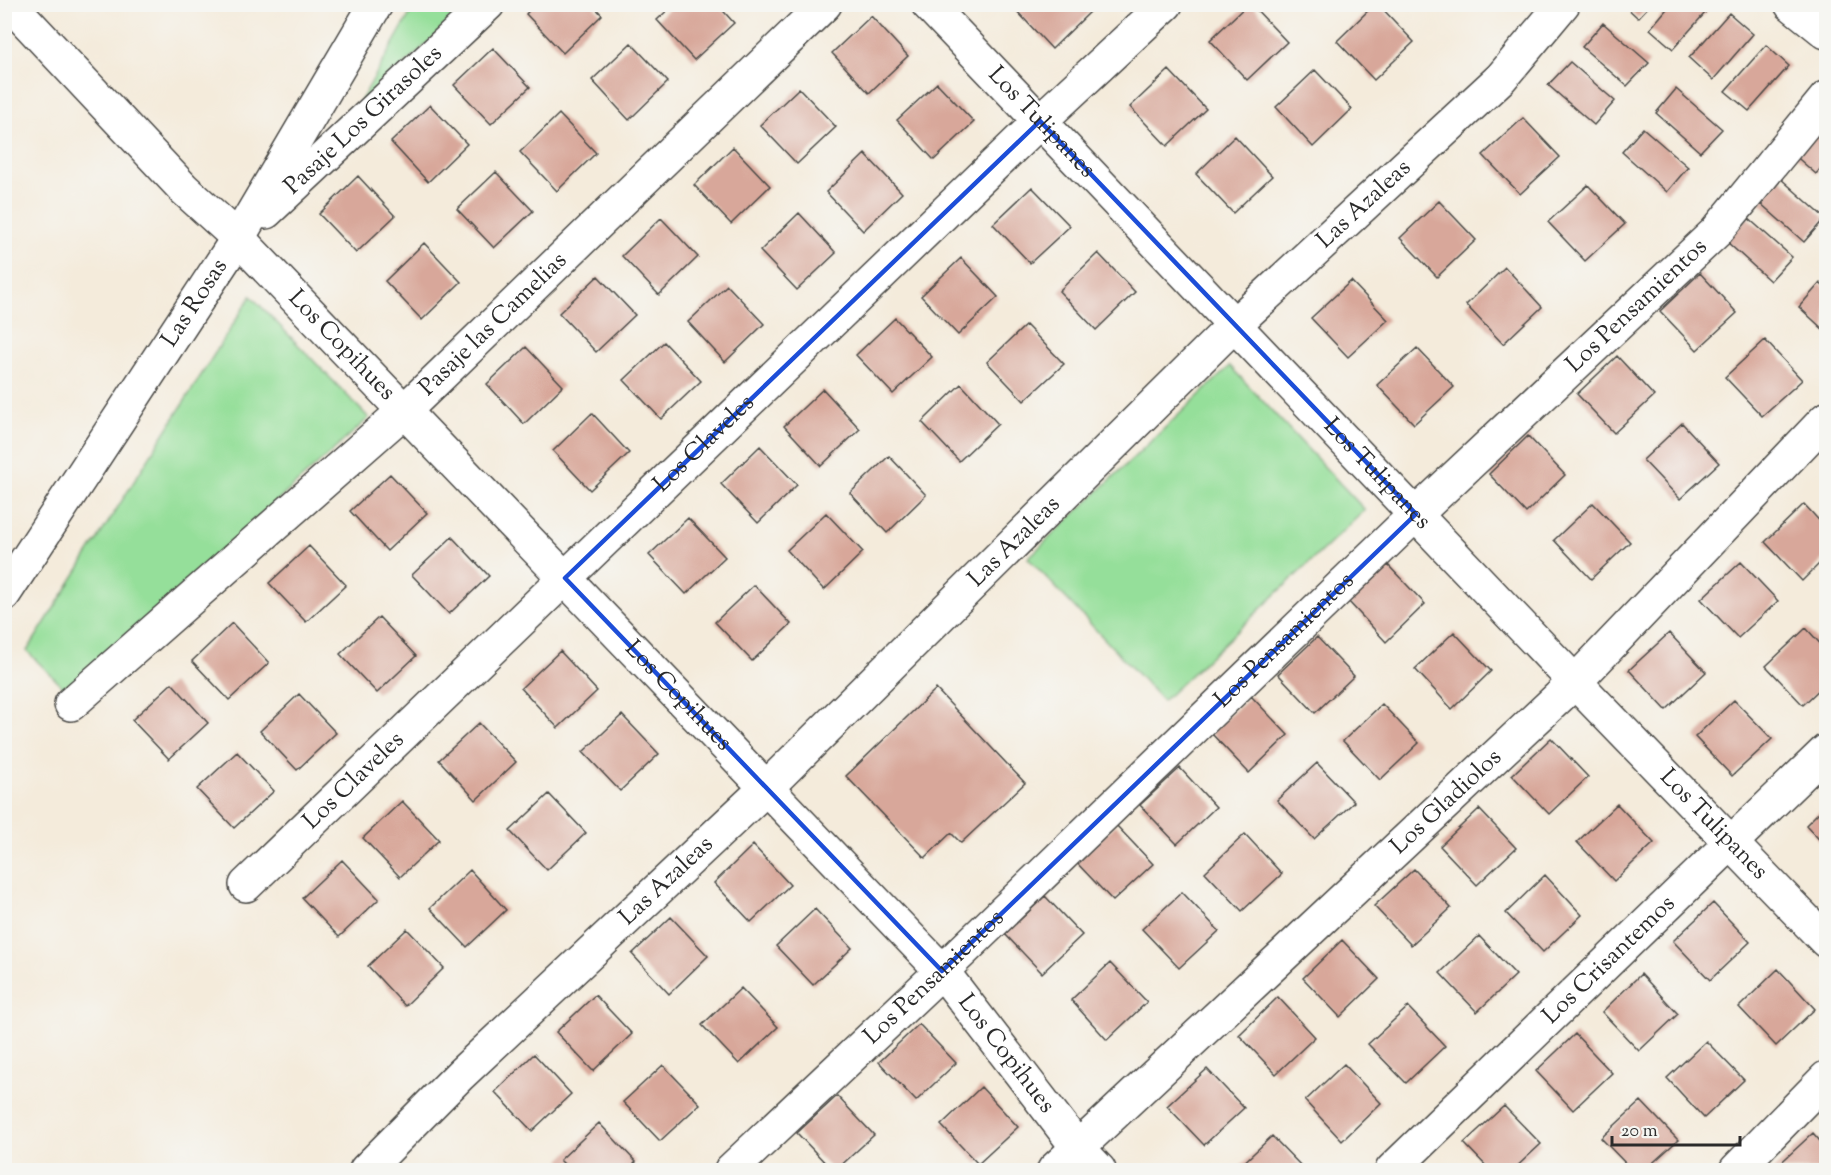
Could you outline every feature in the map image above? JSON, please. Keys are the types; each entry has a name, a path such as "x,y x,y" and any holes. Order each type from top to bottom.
{"street":[{"name":"Los Copihues","path":"10,4 184,189 238,238 942,971 1088,1159"},
{"name":"Las Rosas","path":"4,594 238,238 376,4"},
{"name":"Pasaje Los Girasoles","path":"238,238 488,4"},
{"name":"Pasaje las Camelias","path":"71,704 404,411 825,4"},
{"name":"Los Tulipanes","path":"928,4 1575,682 1827,941"},
{"name":"Los Claveles","path":"246,885 1040,121 1166,4"},
{"name":"Las Azaleas","path":"366,1170 460,1075 765,789 1234,325 1501,78 1563,4"},
{"path":"1791,4 1827,32"},
{"name":"Los Pensamientos","path":"731,1170 942,971 1416,514 1716,232 1827,98"},
{"name":"Los Gladiolos","path":"1054,1170 1088,1159 1575,682 1827,419"},
{"name":"Los Crisantemos","path":"1392,1170 1827,751"},
{"path":"1736,1170 1827,1078"}],"highlighted area":[{"path":"1040,121 1416,514 942,971 565,578"}],"green space":[{"path":"415,5 468,5 355,111"},
{"path":"251,296 369,418 67,691 27,651"},
{"path":"1230,366 1365,510 1163,701 1028,558"}],"building":[{"path":"535,4 592,4 602,15 563,53 526,14"},
{"path":"674,4 717,4 734,23 694,60 657,20"},
{"path":"1020,4 1084,4 1091,11 1052,49 1015,9"},
{"path":"1248,4 1251,4 1287,42 1247,80 1210,40"},
{"path":"1375,4 1378,4 1414,42 1374,80 1337,41"},
{"path":"1623,4 1651,4 1638,18"},
{"path":"1671,4 1713,4 1673,49 1650,29"},
{"path":"1729,13 1753,34 1713,80 1689,58"},
{"path":"871,16 908,56 869,93 832,53"},
{"path":"1603,23 1649,63 1627,86 1582,47"},
{"path":"631,43 668,82 629,120 592,80"},
{"path":"1766,45 1789,66 1749,111 1725,91"},
{"path":"493,48 530,87 491,124 454,85"},
{"path":"1570,62 1615,101 1594,125 1548,85"},
{"path":"1169,70 1206,109 1167,146 1130,107"},
{"path":"1315,70 1352,109 1313,147 1276,107"},
{"path":"937,83 974,122 934,160 897,120"},
{"path":"799,88 836,127 797,164 760,125"},
{"path":"1676,89 1722,129 1700,152 1656,113"},
{"path":"430,105 467,144 428,182 391,142"},
{"path":"559,114 596,153 557,191 520,152"},
{"path":"1826,114 1826,162 1816,174 1792,153"},
{"path":"1523,118 1560,157 1520,194 1483,155"},
{"path":"1643,128 1688,167 1667,192 1622,152"},
{"path":"1235,136 1272,176 1233,213 1196,174"},
{"path":"733,147 770,186 731,224 694,185"},
{"path":"865,154 902,193 863,231 826,192"},
{"path":"496,172 533,211 494,248 457,209"},
{"path":"358,176 395,216 356,253 319,214"},
{"path":"1780,178 1825,218 1804,242 1759,202"},
{"path":"1588,185 1625,224 1585,261 1548,222"},
{"path":"1032,187 1070,226 1030,263 993,224"},
{"path":"1439,201 1476,240 1437,277 1400,238"},
{"path":"799,213 836,253 797,290 760,251"},
{"path":"1747,217 1792,257 1770,281 1726,241"},
{"path":"661,218 698,257 659,295 622,256"},
{"path":"424,243 461,282 422,320 385,281"},
{"path":"1098,253 1135,292 1096,330 1059,291"},
{"path":"961,258 998,297 958,335 921,296"},
{"path":"1505,267 1542,307 1503,344 1466,305"},
{"path":"1700,273 1737,313 1697,350 1660,311"},
{"path":"598,276 635,315 596,352 559,313"},
{"path":"1351,281 1388,320 1348,357 1311,318"},
{"path":"1820,283 1826,289 1826,332 1799,307"},
{"path":"727,285 764,324 725,362 688,322"},
{"path":"895,318 932,357 893,394 856,355"},
{"path":"1026,325 1064,364 1024,401 987,362"},
{"path":"1765,340 1802,380 1762,416 1725,377"},
{"path":"664,342 701,381 661,419 624,380"},
{"path":"526,347 563,386 524,424 487,384"},
{"path":"1417,348 1454,387 1414,424 1377,385"},
{"path":"1617,356 1654,396 1614,433 1577,394"},
{"path":"961,384 998,424 959,461 922,422"},
{"path":"823,389 860,429 821,466 784,426"},
{"path":"592,413 629,453 590,490 553,451"},
{"path":"1682,423 1719,463 1680,499 1643,460"},
{"path":"1528,436 1565,475 1526,513 1489,474"},
{"path":"760,446 797,485 758,523 721,484"},
{"path":"889,456 926,495 887,533 850,493"},
{"path":"390,474 427,513 387,551 350,511"},
{"path":"1593,503 1630,542 1591,579 1554,540"},
{"path":"1804,504 1826,528 1826,557 1802,581 1765,542"},
{"path":"826,513 863,552 824,590 787,550"},
{"path":"688,518 725,557 686,594 649,555"},
{"path":"452,537 489,576 449,614 412,575"},
{"path":"309,546 346,585 306,622 269,583"},
{"path":"1741,562 1778,601 1738,638 1701,599"},
{"path":"1388,565 1425,604 1386,642 1349,602"},
{"path":"754,585 791,624 752,661 715,622"},
{"path":"379,617 416,656 377,693 340,654"},
{"path":"232,623 269,663 229,700 192,661"},
{"path":"1806,628 1826,650 1826,683 1803,705 1766,666"},
{"path":"1454,632 1491,671 1452,709 1415,669"},
{"path":"1669,633 1706,672 1666,710 1629,670"},
{"path":"1317,637 1354,676 1315,713 1278,674"},
{"path":"560,651 597,691 558,728 521,688"},
{"path":"172,683 208,723 169,759 132,720"},
{"path":"936,689 1025,783 961,843 951,833 925,858 846,776"},
{"path":"299,694 336,733 297,770 260,731"},
{"path":"1251,696 1288,735 1249,773 1211,733"},
{"path":"1734,700 1772,739 1732,776 1695,737"},
{"path":"1382,704 1419,743 1380,780 1343,741"},
{"path":"622,715 659,754 620,791 583,752"},
{"path":"479,723 516,762 476,800 439,760"},
{"path":"1551,738 1588,777 1549,814 1512,775"},
{"path":"237,752 274,791 234,828 197,789"},
{"path":"1317,763 1354,802 1314,839 1277,800"},
{"path":"1180,768 1216,807 1177,844 1140,805"},
{"path":"549,794 586,833 547,870 510,831"},
{"path":"402,801 439,840 400,877 363,838"},
{"path":"1617,804 1654,843 1614,881 1577,842"},
{"path":"1826,805 1826,847 1806,825"},
{"path":"1479,809 1516,848 1477,885 1440,846"},
{"path":"1116,825 1153,864 1113,901 1076,862"},
{"path":"1245,834 1282,874 1242,911 1205,872"},
{"path":"753,845 790,885 751,922 714,883"},
{"path":"342,860 379,899 339,937 302,898"},
{"path":"1414,869 1451,908 1411,945 1374,906"},
{"path":"470,870 506,910 467,947 430,908"},
{"path":"1545,875 1582,915 1543,952 1506,913"},
{"path":"1182,892 1219,931 1179,968 1142,929"},
{"path":"1045,896 1082,935 1042,973 1005,934"},
{"path":"1713,903 1750,942 1710,980 1673,941"},
{"path":"815,909 852,948 813,985 776,946"},
{"path":"671,917 708,956 669,994 632,954"},
{"path":"407,929 444,968 405,1006 368,966"},
{"path":"1479,936 1516,975 1477,1012 1440,973"},
{"path":"1342,940 1379,979 1340,1017 1303,978"},
{"path":"1110,963 1147,1002 1107,1040 1071,1000"},
{"path":"1778,969 1815,1009 1776,1046 1739,1007"},
{"path":"1641,974 1678,1014 1639,1051 1602,1012"},
{"path":"741,988 778,1027 739,1064 702,1025"},
{"path":"595,995 632,1034 593,1071 556,1032"},
{"path":"1278,997 1315,1037 1276,1074 1239,1035"},
{"path":"1408,1007 1445,1046 1406,1083 1368,1044"},
{"path":"919,1024 956,1063 916,1101 879,1062"},
{"path":"1575,1034 1612,1073 1573,1110 1536,1071"},
{"path":"1706,1041 1744,1080 1704,1118 1667,1078"},
{"path":"534,1054 571,1094 532,1131 495,1092"},
{"path":"1344,1064 1381,1103 1342,1141 1305,1101"},
{"path":"663,1065 700,1104 660,1141 623,1102"},
{"path":"1207,1069 1244,1108 1204,1145 1167,1106"},
{"path":"981,1087 1018,1127 978,1164 941,1125"},
{"path":"837,1096 874,1135 836,1170 832,1170 797,1133"},
{"path":"1641,1101 1678,1140 1645,1170 1632,1170 1601,1138"},
{"path":"1504,1106 1541,1144 1513,1170 1490,1170 1464,1143"},
{"path":"599,1123 636,1162 628,1170 570,1170 560,1160"},
{"path":"1813,1133 1826,1148 1826,1170 1773,1170"},
{"path":"1272,1136 1305,1170 1236,1170"}]}
